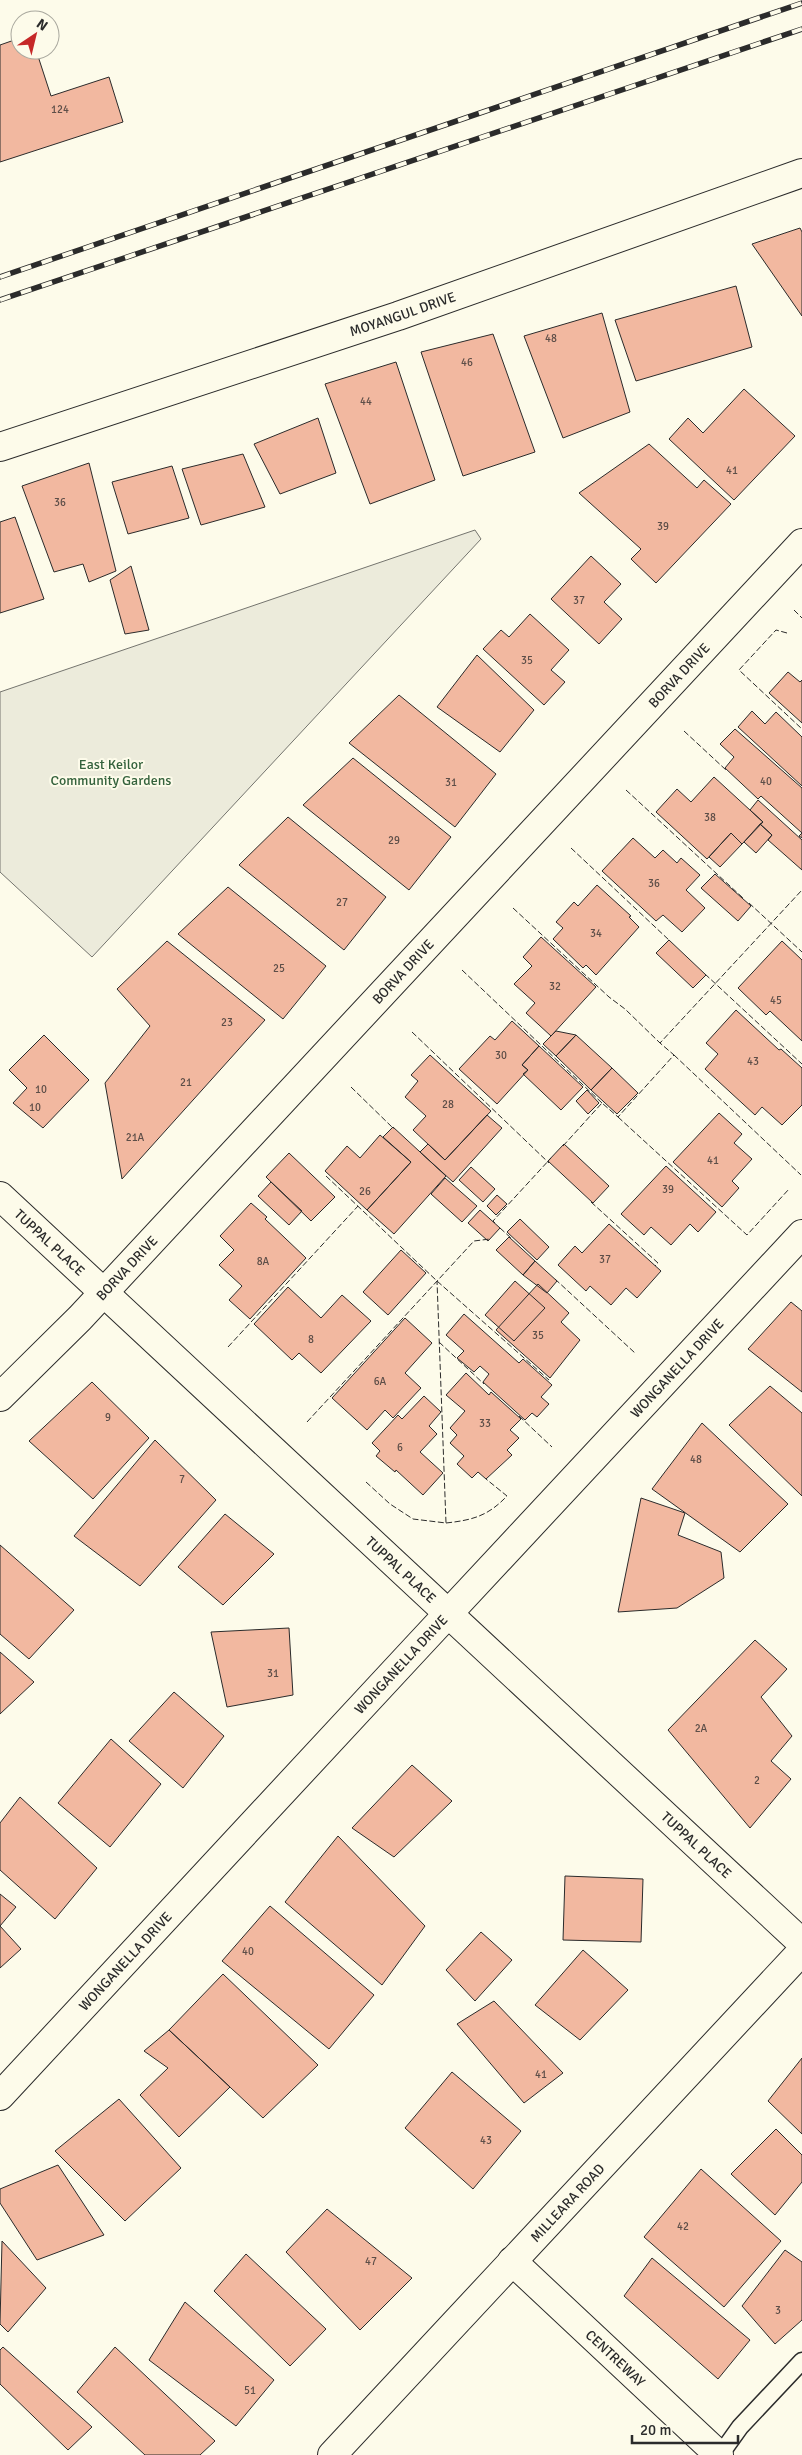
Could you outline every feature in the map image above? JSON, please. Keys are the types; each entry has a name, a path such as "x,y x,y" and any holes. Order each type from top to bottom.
{"street":[{"name":"MOYANGUL DRIVE","path":"0,447 398,316 802,173"},
{"name":"BORVA DRIVE","path":"0,1397 80,1318 802,543"},
{"name":"TUPPAL PLACE","path":"0,1196 449,1612 802,1943"},
{"name":"WONGANELLA DRIVE","path":"0,2096 802,1234"},
{"name":"MILLEARA ROAD","path":"332,2455 802,1951"},
{"name":"CENTREWAY","path":"512,2261 720,2455"}],"lane":[{"path":"720,2455 740,2427 802,2361"}],"green space":[{"name":"East Keilor Community Gardens","path":"475,530 481,539 92,957 0,872 0,692"}],"building":[{"path":"10,42 10,60 39,60 51,96 109,77 123,122 0,162 0,45"},
{"path":"800,228 802,232 802,316 752,244"},
{"path":"736,286 752,347 636,381 615,320"},
{"path":"602,313 630,412 563,438 524,336"},
{"path":"493,334 535,452 463,476 421,352"},
{"path":"396,362 435,480 370,504 325,384"},
{"path":"744,389 795,436 734,500 669,439 688,418 703,433"},
{"path":"318,418 336,473 280,494 254,444"},
{"path":"649,444 697,488 704,480 731,504 656,583 631,559 641,549 579,493"},
{"path":"243,454 265,507 201,525 182,469"},
{"path":"89,463 116,571 89,582 83,564 54,572 22,486"},
{"path":"172,466 189,518 128,534 112,482"},
{"path":"15,517 44,599 0,613 0,522"},
{"path":"591,556 621,584 604,602 622,619 599,644 551,599"},
{"path":"131,566 149,630 125,634 110,580"},
{"path":"530,614 569,650 551,670 565,682 544,705 483,649 501,630 509,637"},
{"path":"477,655 534,710 500,752 437,707"},
{"path":"788,672 800,682 802,680 802,723 769,693"},
{"path":"399,695 496,774 455,827 349,743"},
{"path":"752,711 765,724 776,712 802,737 802,786 738,727"},
{"path":"735,729 802,788 802,833 761,796 758,799 725,768 734,757 720,744"},
{"path":"353,758 451,837 409,890 303,805"},
{"path":"714,777 763,822 742,844 731,833 707,859 656,812 677,789 691,802"},
{"path":"758,800 802,840 802,870 768,840 772,835 760,824 763,822 750,810"},
{"path":"288,817 386,897 344,950 239,865"},
{"path":"760,824 772,835 756,853 744,842"},
{"path":"731,833 742,844 720,867 709,857"},
{"path":"633,838 655,858 663,850 677,863 681,858 700,875 686,890 705,908 682,932 663,915 656,921 602,871"},
{"path":"715,874 751,906 738,921 701,888"},
{"path":"597,885 631,916 629,917 639,927 596,975 586,965 583,968 553,939 563,928 556,922 574,902 578,906"},
{"path":"228,887 326,966 283,1019 178,934"},
{"path":"541,937 596,987 551,1036 526,1013 535,1003 514,984 532,966 523,957"},
{"path":"669,940 706,975 693,988 656,953"},
{"path":"167,941 265,1020 122,1179 105,1083 150,1026 117,989"},
{"path":"782,941 802,960 802,1041 770,1011 766,1015 738,988"},
{"path":"736,1010 779,1050 781,1049 802,1068 802,1105 782,1125 762,1107 755,1115 705,1069 718,1054 706,1043"},
{"path":"512,1021 539,1046 522,1065 528,1070 497,1104 459,1069 490,1036 495,1040"},
{"path":"556,1031 576,1035 556,1056 543,1044"},
{"path":"44,1035 89,1080 43,1128 13,1103 27,1088 9,1070"},
{"path":"576,1035 612,1068 591,1090 556,1056"},
{"path":"539,1046 583,1087 561,1110 523,1074 528,1070 522,1065"},
{"path":"430,1055 491,1111 445,1160 413,1130 426,1116 405,1097 418,1081 411,1075"},
{"path":"612,1068 638,1093 617,1114 591,1090"},
{"path":"587,1090 599,1103 588,1114 576,1101"},
{"path":"719,1113 742,1134 734,1143 752,1159 732,1181 739,1188 722,1207 673,1162"},
{"path":"487,1115 502,1128 453,1182 420,1152 428,1144 445,1160"},
{"path":"393,1127 446,1176 394,1234 367,1210 411,1162 383,1137"},
{"path":"380,1135 411,1162 367,1210 325,1171 347,1146 360,1158"},
{"path":"564,1144 609,1186 593,1203 548,1161"},
{"path":"289,1153 335,1197 311,1221 266,1177"},
{"path":"666,1166 716,1212 698,1232 690,1224 671,1245 651,1227 644,1235 621,1214"},
{"path":"471,1167 495,1189 483,1202 459,1180"},
{"path":"445,1178 477,1206 462,1222 431,1194"},
{"path":"271,1182 302,1211 289,1225 258,1196"},
{"path":"497,1195 507,1204 496,1215 487,1206"},
{"path":"251,1203 306,1258 250,1319 229,1300 242,1286 219,1265 234,1250 220,1236"},
{"path":"480,1210 500,1228 488,1241 468,1223"},
{"path":"520,1219 549,1247 537,1260 507,1232"},
{"path":"609,1224 661,1271 637,1298 626,1288 611,1305 590,1286 586,1291 558,1265 575,1246 582,1253"},
{"path":"509,1237 535,1261 523,1275 496,1250"},
{"path":"401,1250 426,1273 388,1315 363,1292"},
{"path":"535,1261 557,1281 547,1293 523,1275"},
{"path":"515,1281 545,1308 514,1341 485,1315"},
{"path":"538,1284 569,1313 561,1322 580,1340 550,1378 496,1330"},
{"path":"288,1287 321,1318 342,1295 371,1321 321,1373 299,1353 292,1360 254,1324"},
{"path":"791,1302 802,1311 802,1392 748,1349"},
{"path":"464,1314 519,1363 523,1359 552,1385 541,1397 549,1404 537,1417 532,1413 525,1420 483,1382 489,1374 480,1366 474,1372 457,1358 464,1351 446,1335"},
{"path":"405,1318 432,1343 405,1373 421,1388 393,1418 385,1410 367,1430 332,1398"},
{"path":"466,1373 489,1395 491,1392 521,1419 510,1430 519,1438 507,1450 512,1455 486,1479 478,1472 472,1478 457,1464 464,1456 450,1443 457,1435 450,1428 465,1411 446,1395"},
{"path":"92,1382 149,1438 93,1499 29,1441"},
{"path":"770,1386 802,1413 802,1496 729,1425"},
{"path":"424,1396 441,1412 429,1426 437,1434 420,1452 443,1473 423,1495 396,1470 395,1472 376,1456 380,1451 372,1443 398,1415 402,1419"},
{"path":"702,1423 788,1504 740,1552 652,1489"},
{"path":"155,1440 216,1500 140,1586 74,1536"},
{"path":"641,1498 685,1513 678,1535 721,1552 724,1578 677,1608 618,1612"},
{"path":"225,1514 274,1554 223,1605 178,1567"},
{"path":"0,1545 74,1610 29,1659 0,1634"},
{"path":"289,1628 293,1695 227,1707 211,1632"},
{"path":"755,1640 787,1669 761,1697 792,1736 771,1761 791,1779 750,1828 668,1730"},
{"path":"0,1652 34,1682 0,1714"},
{"path":"174,1692 224,1736 183,1788 129,1741"},
{"path":"111,1739 161,1784 110,1847 58,1803"},
{"path":"412,1765 452,1801 394,1857 352,1828"},
{"path":"20,1797 97,1868 55,1919 0,1870 0,1823"},
{"path":"338,1836 425,1926 382,1985 285,1902"},
{"path":"565,1876 643,1879 641,1942 563,1940"},
{"path":"0,1894 16,1907 0,1926"},
{"path":"270,1906 374,1995 329,2049 222,1961"},
{"path":"0,1926 21,1949 0,1968"},
{"path":"481,1932 512,1960 475,2001 446,1970"},
{"path":"583,1950 628,1990 580,2040 535,2005"},
{"path":"223,1974 318,2065 263,2118 169,2030"},
{"path":"494,2001 563,2073 524,2103 457,2024"},
{"path":"169,2030 230,2087 179,2137 140,2095 168,2068 144,2051"},
{"path":"802,2058 802,2134 768,2101"},
{"path":"452,2072 521,2131 473,2189 405,2128"},
{"path":"119,2099 181,2168 125,2221 55,2151"},
{"path":"776,2129 802,2155 802,2182 775,2215 731,2174"},
{"path":"58,2165 104,2235 37,2260 0,2203 0,2189"},
{"path":"701,2169 781,2241 724,2307 644,2237"},
{"path":"327,2209 412,2278 360,2330 286,2252"},
{"path":"2,2241 46,2288 8,2332 0,2324"},
{"path":"785,2250 802,2262 802,2320 775,2344 742,2306"},
{"path":"246,2254 326,2329 290,2366 214,2291"},
{"path":"652,2258 750,2340 718,2379 624,2296"},
{"path":"185,2302 274,2380 236,2426 149,2360"},
{"path":"3,2347 92,2427 68,2450 0,2384 0,2350"},
{"path":"115,2347 215,2441 200,2455 145,2455 77,2392"}],"railway":[{"path":"0,277 802,3"},
{"path":"0,300 802,29"}],"fence":[{"path":"794,610 802,618"},
{"path":"787,633 776,630 739,670 802,729"},
{"path":"684,731 726,770"},
{"path":"626,790 743,898"},
{"path":"571,848 670,941"},
{"path":"563,1146 602,1103 618,1117 674,1055 660,1043 802,890"},
{"path":"749,903 802,952"},
{"path":"513,908 660,1043"},
{"path":"462,970 602,1103"},
{"path":"705,974 802,1064"},
{"path":"412,1032 549,1163"},
{"path":"674,1055 801,1175"},
{"path":"351,1087 394,1129"},
{"path":"618,1117 747,1235 789,1189"},
{"path":"495,1223 493,1221 551,1158"},
{"path":"326,1176 437,1281 549,1380"},
{"path":"591,1202 658,1263 655,1266"},
{"path":"228,1347 358,1206"},
{"path":"500,1228 511,1238"},
{"path":"307,1422 474,1241 490,1239"},
{"path":"555,1279 635,1353"},
{"path":"366,1482 390,1504 413,1519 446,1523 437,1281"},
{"path":"439,1342 484,1384"},
{"path":"519,1416 552,1447"},
{"path":"446,1523 486,1513 507,1496 486,1479"}]}
